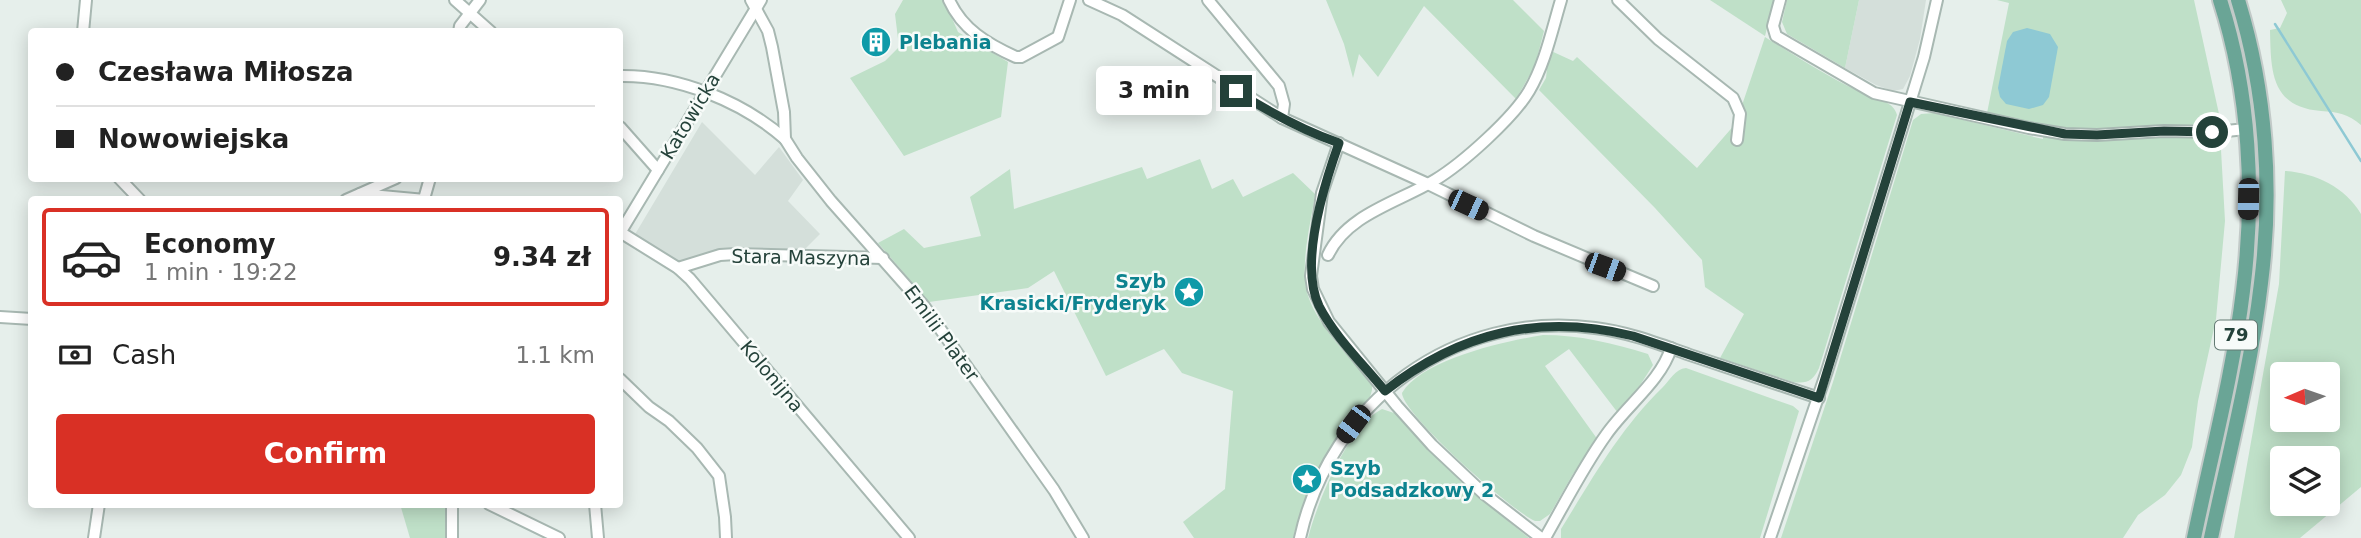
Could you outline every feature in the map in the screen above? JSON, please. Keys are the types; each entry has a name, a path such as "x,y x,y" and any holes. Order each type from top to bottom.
{"main road":[{"name":"79","path":"2194,538 2244,290 2248,215 2246,129 2235,60 2220,0"},
{"name":"79","path":"2211,538 2244,383 2261,284 2266,199 2263,127 2251,47 2238,0"},
{"path":"2246,129 2263,127"}],"street":[{"path":"83,28 86,0"},
{"path":"455,0 486,28"},
{"path":"460,28 480,0"},
{"path":"948,0 965,27 1016,57 1021,57 1058,37 1070,0"},
{"path":"1089,0 1122,15 1282,118 1315,135 1339,143 1534,236 1653,286"},
{"path":"1208,0 1279,86 1284,104 1282,118"},
{"path":"1328,256 1338,237 1355,222 1438,178 1494,132 1521,103 1537,74 1562,0"},
{"path":"1618,0 1658,39 1733,98 1740,114 1737,140"},
{"path":"1780,0 1773,30 1779,39 1866,89 1910,102 2065,134 2118,135 2246,129"},
{"path":"1770,538 1819,398 1928,43 1937,0"},
{"path":"756,3 775,57 784,113 785,139"},
{"name":"Katowicka","path":"623,227 756,3"},
{"name":"Emilii Plater","path":"623,76 666,82 705,92 745,109 785,139 831,201 931,315 1054,490 1083,538"},
{"path":"623,130 658,170"},
{"path":"1339,143 1325,181 1312,262 1313,289 1329,322 1385,391 1450,463 1497,505 1543,538 1597,449 1623,412 1660,373 1671,348"},
{"path":"123,182 136,196"},
{"path":"355,196 387,182"},
{"path":"360,194 394,196"},
{"name":"Kolonijna","path":"623,234 678,268 690,279 909,538"},
{"name":"Stara Maszyna","path":"678,268 720,255 736,254 883,258"},
{"path":"0,317 28,319"},
{"path":"1300,538 1313,494 1332,455 1353,424 1385,391 1415,369 1448,350 1483,337 1520,329 1557,326 1595,328 1633,336 1819,398"},
{"path":"623,382 697,448 719,476 726,538"},
{"path":"94,538 98,508"},
{"path":"452,508 452,538"},
{"path":"500,508 559,538"},
{"path":"596,508 598,538"}],"shaded area":[{"path":"1859,0 1926,0 1920,39 1910,76 1903,89 1893,91 1876,85 1845,68"},
{"path":"702,122 755,175 779,147 803,180 788,201 820,234 804,250 739,247 702,255 677,265 634,236"}],"green space":[{"path":"903,0 944,0 958,32 1008,62 1001,117 904,156 850,78 885,61 899,47 895,14"},
{"path":"1326,0 1513,0 1544,31 1535,66 1516,99 1424,6 1378,77 1359,54 1353,78 1344,44"},
{"path":"1710,0 1774,0 1765,36"},
{"path":"1787,0 1859,0 1845,68 1787,34 1782,22"},
{"path":"1997,0 2194,0 2219,114 2225,221 2216,319 2198,401 2192,447 2181,475 2165,495 2138,515 2123,538 1781,538 1833,382 1913,120 1921,114 1934,113 2043,139 2043,125 1987,113 2009,3"},
{"path":"2281,0 2361,0 2361,125 2342,114 2304,108 2283,94 2273,72 2270,30 2280,28 2287,13"},
{"path":"1765,37 1831,77 1887,103 1897,115 1819,368 1812,379 1802,382 1793,382 1720,358 1744,314 1705,287 1702,260 1539,90 1546,78 1549,50 1573,61 1577,57 1697,168 1736,123"},
{"path":"1200,159 1212,189 1233,179 1243,197 1293,173 1315,194 1305,259 1308,294 1321,322 1372,383 1370,397 1332,446 1313,480 1293,538 1194,538 1183,522 1225,489 1233,391 1182,373 1164,349 1106,376 1054,271 1028,288 929,302 878,243 904,229 924,248 981,236 970,197 1010,169 1014,209 1142,167 1147,179"},
{"path":"2285,171 2296,172 2318,178 2338,189 2361,214 2361,487 2340,505 2340,446 2270,446 2270,516 2326,516 2300,538 2234,538 2279,284"},
{"path":"1543,335 1583,338 1622,346 1648,354 1653,365 1618,413 1569,349 1545,366 1598,440 1573,474 1550,514 1540,521 1535,521 1483,482 1438,441 1407,404 1402,393 1427,370 1446,361 1487,347"},
{"path":"1686,368 1793,406 1799,411 1760,538 1561,538 1561,529 1620,437 1673,375"},
{"path":"1382,409 1397,414 1464,485 1529,538 1308,538 1326,486 1346,448 1369,418"},
{"path":"401,508 449,508 449,538 410,538"}],"water":[{"path":"2027,28 2050,34 2058,47 2049,97 2043,105 2029,109 2006,104 2000,97 1998,88 2007,41 2013,32"}],"waterway":[{"path":"2275,24 2361,161"}],"place":[{"name":"Plebania","path":"876,42"},
{"name":"Szyb Krasicki/Fryderyk","path":"1189,292"},
{"name":"Szyb Podsadzkowy 2","path":"1307,479"}],"route":[{"path":"1236,91 1315,135 1339,143 1320,204 1312,262 1313,289 1329,322 1385,391 1425,362 1448,350 1495,333 1545,326 1583,326 1633,336 1819,398 1910,102 2065,134 2212,132"}]}
